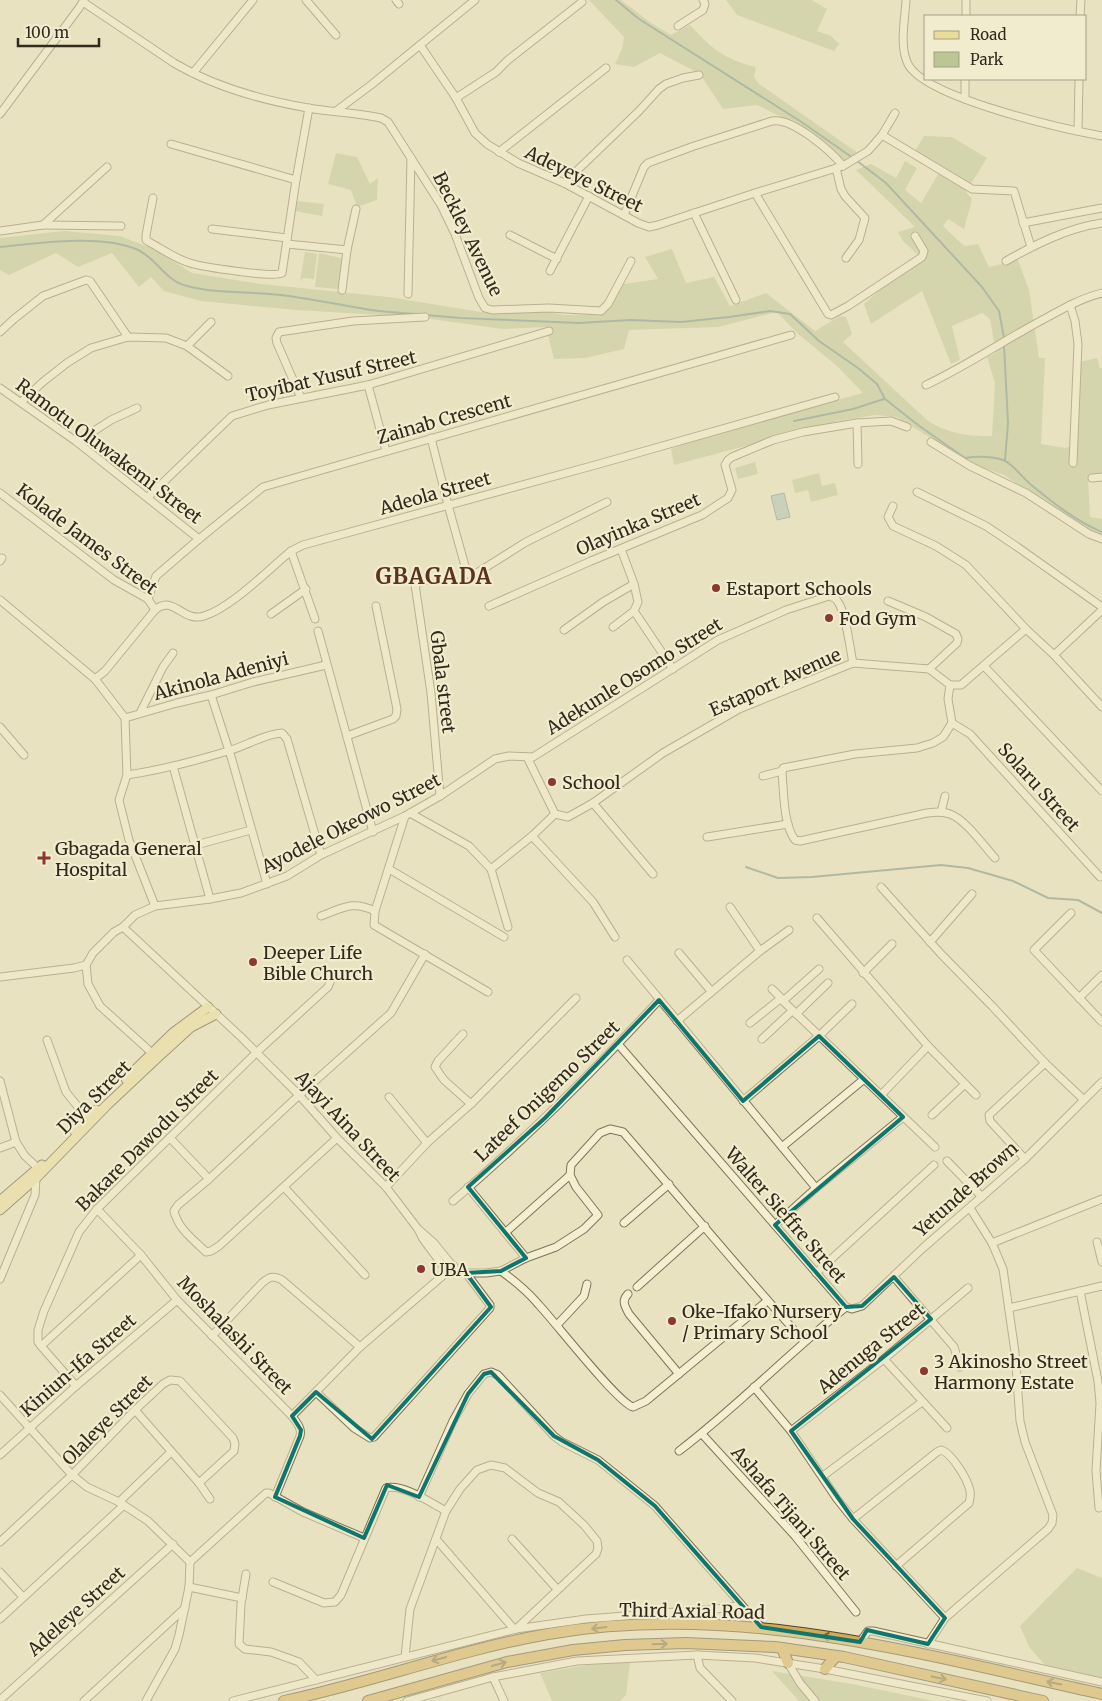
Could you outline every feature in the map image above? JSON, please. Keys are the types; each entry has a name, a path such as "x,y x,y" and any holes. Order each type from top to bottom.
{"highway":[{"name":"Third Axial Road","path":"284,1701 476,1649 549,1634 621,1625 682,1624 761,1627 860,1642 1102,1694"},
{"name":"Third Axial Road","path":"368,1701 507,1662 573,1650 625,1645 686,1643 782,1648 836,1656 1043,1701"},
{"path":"782,1648 788,1663"},
{"path":"825,1669 836,1656"}],"main road":[{"name":"Diya Street","path":"0,1201 38,1168 173,1033 208,1007"},
{"name":"Diya Street","path":"0,1210 36,1178 107,1105 191,1027 216,1014"}],"street":[{"path":"193,73 253,0"},
{"path":"306,0 336,35"},
{"path":"0,114 83,1 174,63 193,73 242,93 309,108 336,111 371,85 475,0"},
{"path":"678,26 703,10 705,4 703,0"},
{"path":"906,0 904,50 910,68 927,83 965,99 1045,123 1102,136"},
{"path":"966,0 966,15"},
{"path":"1080,0 1080,15"},
{"path":"456,98 496,72 508,60 582,2"},
{"name":"Adeyeye Street","path":"420,45 456,98 475,133 487,144 518,163 564,183 649,226 658,225 841,167 865,153 882,135 895,113"},
{"path":"499,152 606,68"},
{"path":"564,183 639,111 659,89 666,84 683,78 699,75"},
{"path":"965,80 965,99"},
{"path":"1078,130 1079,80"},
{"path":"154,198 146,240 191,264 277,275 282,273 309,108"},
{"name":"Beckley Avenue","path":"336,111 380,118 394,128 448,220 466,261 479,298 485,308 492,310 549,308 601,311 608,304 630,262"},
{"path":"624,215 644,167 648,163 772,120 780,121 792,125 829,150 841,167 841,189 845,196 866,218 859,240 846,258"},
{"path":"882,135 972,189 1014,191 1031,247"},
{"path":"171,144 296,180"},
{"path":"408,294 411,158"},
{"path":"43,225 107,168"},
{"path":"755,193 828,314 832,315 848,306 922,257 924,251 915,236"},
{"path":"550,271 589,196"},
{"path":"1023,222 1102,208"},
{"path":"342,290 347,250 356,209"},
{"path":"694,213 736,300"},
{"path":"1006,261 1031,247 1072,230 1102,223"},
{"path":"0,231 43,225 121,226"},
{"path":"212,229 347,250"},
{"path":"510,235 557,258"},
{"path":"0,332 43,296 86,280 90,281 128,337"},
{"path":"926,385 952,373 1019,332 1070,305 1102,292"},
{"path":"1070,305 1076,321 1078,344 1073,463"},
{"path":"300,398 277,342 276,338 279,332 353,321 426,317"},
{"path":"187,346 211,322"},
{"name":"Toyibat Yusuf Street","path":"148,497 232,416 248,410 300,398 368,385 549,331"},
{"name":"Zainab Crescent","path":"148,599 156,576 262,487 791,335"},
{"path":"20,402 67,363 91,348 128,337 166,338 187,346 228,376"},
{"path":"368,385 386,451"},
{"name":"Ramotu Oluwakemi Street","path":"0,388 76,442 199,538"},
{"name":"Adeola Street","path":"155,610 161,605 170,605 190,617 199,618 217,611 291,551 303,545 376,526 448,504 590,467 835,397"},
{"path":"76,442 111,420 137,408"},
{"name":"Olayinka Street","path":"489,606 702,515 728,498 732,490 725,465 732,457 773,440 803,432 857,422 891,421 907,427"},
{"path":"857,422 858,464"},
{"path":"431,438 468,573 472,576 526,542 607,502"},
{"path":"931,442 970,466 1026,493 1089,534 1102,539"},
{"path":"1092,478 1102,477"},
{"path":"917,492 986,526 1102,609 1054,656"},
{"name":"Kolade James Street","path":"0,493 114,580 148,599 155,610"},
{"path":"893,506 888,517 893,526 936,546 966,565 1102,707"},
{"path":"613,628 634,611 638,602 634,584 621,548"},
{"path":"291,551 315,619"},
{"name":"Gbala street","path":"428,580 418,583 416,591 431,693 440,796"},
{"path":"564,630 603,602 634,584"},
{"path":"271,614 306,589"},
{"name":"Adekunle Osomo Street","path":"527,757 533,757 726,636 786,610 829,596 839,602 853,663"},
{"path":"0,601 95,679 125,718 127,775 118,800 129,840 155,906"},
{"path":"888,601 926,617 956,634 958,638 957,643 929,669 950,685 961,685 1026,629"},
{"path":"347,736 393,719 396,716 397,710 376,606"},
{"path":"95,679 105,671 155,610"},
{"path":"634,611 673,668"},
{"path":"318,631 373,832"},
{"path":"140,713 173,653"},
{"name":"Estaport Avenue","path":"555,814 568,817 593,802 663,753 739,709 853,663 929,669"},
{"name":"Akinola Adeniyi","path":"125,718 253,682 326,665"},
{"path":"984,666 1102,791"},
{"path":"763,776 782,771 790,766 855,754 917,748 933,743 943,737 952,723 948,699 950,685"},
{"path":"211,695 229,750 266,884"},
{"name":"Solaru Street","path":"952,723 970,734 1100,877"},
{"path":"0,727 24,755"},
{"path":"127,775 173,766 229,750 272,734 282,733 287,738 321,855"},
{"name":"Ayodele Okeowo Street","path":"86,965 93,954 114,932 123,927 135,915 155,906 210,900 241,893 287,876 321,855 407,815 496,759 509,756 527,757"},
{"path":"491,869 532,836 555,814 527,757"},
{"path":"173,766 210,900"},
{"path":"782,771 788,824 791,835 795,840 800,841 927,813 940,812 951,814 963,823 995,858"},
{"path":"940,812 946,796"},
{"path":"593,802 653,874"},
{"path":"488,992 374,925 375,910 407,815 469,846 491,869 508,926"},
{"path":"707,838 788,824"},
{"path":"196,846 252,830"},
{"path":"532,836 593,902 615,937"},
{"path":"389,869 504,936"},
{"path":"881,886 930,942 1045,1063 1083,1099"},
{"path":"930,942 972,894"},
{"path":"321,916 353,905 363,905 375,910"},
{"path":"730,907 760,951"},
{"path":"1071,913 1034,950 1102,1022"},
{"path":"817,918 928,1046 976,1095"},
{"name":"Ajayi Aina Street","path":"123,927 257,1052 300,1095 337,1138 386,1187 418,1229 434,1243 450,1269"},
{"path":"677,1021 760,951 789,930"},
{"path":"863,973 892,944"},
{"path":"679,953 711,991"},
{"path":"337,1138 284,1188 211,1251 206,1252 182,1229 176,1218 174,1211 178,1205 391,1013 425,954"},
{"path":"627,960 816,1188"},
{"path":"0,977 86,965 88,984 100,1006 152,1053"},
{"path":"750,1023 818,969"},
{"path":"1079,998 1102,975"},
{"name":"Bakare Dawodu Street","path":"41,1346 38,1342 38,1330 44,1311 79,1232 97,1209 257,1052 328,987 332,977"},
{"path":"762,1039 828,983"},
{"path":"772,988 794,1013 863,1080 882,1094 935,1148"},
{"path":"386,1187 427,1143 471,1104 576,998"},
{"name":"Lateef Onigemo Street","path":"453,1201 545,1118 659,1000"},
{"path":"743,1101 852,1004"},
{"path":"462,1034 435,1067 444,1080 471,1104"},
{"path":"47,1040 66,1092 87,1118"},
{"name":"Walter Sieffre Street","path":"618,1044 846,1307 804,1341 702,1434 679,1451"},
{"path":"882,1094 928,1046"},
{"path":"1024,1159 990,1121 989,1115 1045,1063"},
{"path":"782,1147 863,1080"},
{"path":"0,1081 16,1142 25,1156 38,1168"},
{"name":"Yetunde Brown","path":"846,1307 852,1309 862,1306 923,1248 1024,1159 1102,1082"},
{"path":"932,1115 964,1084"},
{"path":"390,1096 427,1143"},
{"path":"775,1225 816,1188 903,1117"},
{"path":"292,1416 360,1347 450,1269 466,1273 501,1271 526,1258 556,1248 584,1229 596,1217 597,1213 576,1187 570,1175 571,1165 600,1133 610,1129 623,1132 767,1301 804,1341"},
{"path":"170,1138 209,1179"},
{"path":"0,1148 16,1142"},
{"path":"947,1161 982,1196"},
{"path":"816,1273 934,1165"},
{"path":"506,1232 570,1175"},
{"path":"0,1279 35,1195 36,1178"},
{"path":"624,1223 669,1184"},
{"path":"468,1187 526,1258"},
{"path":"284,1188 365,1275"},
{"path":"992,1243 1102,1199"},
{"path":"928,1644 945,1618 1048,1529 1053,1515 1025,1442 1020,1421 1015,1352 1003,1269 992,1243 970,1208"},
{"name":"Moshalashi Street","path":"97,1209 141,1255 177,1300 292,1416 301,1430 274,1497"},
{"path":"638,1287 705,1226"},
{"path":"1097,1242 1101,1250 1102,1262"},
{"path":"76,1386 41,1346 141,1255"},
{"path":"501,1271 537,1303 628,1405 637,1406 646,1401 767,1301"},
{"path":"316,1392 354,1428 370,1438 374,1437 490,1308 490,1305 466,1273"},
{"path":"212,1336 262,1283 270,1277 276,1277 282,1280 360,1347"},
{"path":"894,1277 954,1347 960,1367"},
{"path":"557,1326 584,1296 587,1284"},
{"path":"1009,1308 1102,1286"},
{"name":"Adenuga Street","path":"791,1431 884,1359 968,1288"},
{"path":"1080,1291 1098,1381 1100,1403 1096,1471 1099,1508"},
{"path":"628,1294 624,1298 624,1304 629,1314 679,1374"},
{"name":"Kiniun-Ifa Street","path":"0,1455 29,1427 177,1300"},
{"path":"884,1359 947,1428"},
{"path":"419,1497 464,1401 484,1374 491,1372 498,1375 554,1436 598,1460 655,1506 761,1627"},
{"name":"Olaleye Street","path":"0,1542 72,1475 134,1410 170,1380 180,1381 233,1438 235,1444 234,1451 199,1483"},
{"path":"754,1387 791,1431 837,1499 945,1618"},
{"path":"0,1396 72,1475 88,1487 122,1504 148,1521 190,1562"},
{"path":"823,1476 922,1402"},
{"path":"134,1410 199,1483 210,1499"},
{"name":"Ashafa Tijani Street","path":"702,1434 795,1536 856,1612"},
{"path":"854,1519 937,1452 941,1450 950,1455 965,1478 970,1490 969,1503 896,1566"},
{"path":"0,1619 122,1504 171,1452"},
{"path":"405,1657 410,1609 446,1511 460,1489 477,1470 491,1464 505,1468 538,1493 558,1502 584,1525 597,1541 598,1548 596,1554 515,1629"},
{"path":"273,1582 324,1604 335,1602 341,1595 386,1488 391,1486 402,1488 446,1511"},
{"path":"146,1701 174,1649 186,1608 190,1562 264,1493 269,1493 303,1512 364,1538"},
{"path":"436,1539 515,1629"},
{"path":"512,1539 557,1589"},
{"name":"Adeleye Street","path":"0,1700 173,1544"},
{"path":"0,1572 23,1598"},
{"path":"246,1574 242,1598 239,1644 242,1647 271,1652 292,1660 307,1669 316,1680"},
{"path":"189,1587 242,1598"},
{"path":"234,1701 515,1629 586,1619 727,1608 741,1605"},
{"path":"84,1701 186,1608"},
{"path":"860,1642 868,1631 1102,1682"},
{"path":"697,1655 700,1668 732,1701"},
{"path":"407,1701 493,1677 577,1660 697,1655 727,1655 788,1663 987,1701"},
{"path":"788,1663 800,1683 815,1701"},
{"path":"493,1677 504,1701"}],"highlighted area":[{"path":"659,1000 743,1101 819,1036 903,1117 775,1225 846,1307 862,1306 894,1277 931,1319 791,1431 853,1519 945,1618 928,1644 867,1630 860,1642 761,1627 655,1506 598,1460 554,1436 491,1372 484,1374 468,1394 419,1497 387,1485 364,1538 275,1497 300,1436 301,1430 292,1416 316,1392 372,1439 491,1307 466,1273 501,1271 526,1258 468,1187 545,1118"}],"green space":[{"path":"589,0 621,0 651,23 671,35 690,25 719,52 727,57 756,67 754,77 759,84 858,153 844,162 829,147 795,124 757,105 723,109 700,74 660,53 634,67 615,64 622,49 624,37"},
{"path":"726,0 812,0 827,9 817,31 831,36 839,44 834,51 737,15"},
{"path":"924,136 952,137 987,158 966,192 972,199 964,229 948,219 943,226 964,246 978,244 989,267 1018,260 1029,290 1039,358 1045,358 1041,444 1066,448 1076,443 1079,362 1097,358 1100,368 1102,368 1102,475 1088,477 1090,517 1102,519 1102,537 1094,535 1004,475 972,464 897,417 875,415 839,421 674,465 671,449 721,431 863,393 837,366 797,333 777,312 718,327 629,330 624,349 585,358 554,359 546,327 502,329 417,317 296,310 201,301 164,291 151,277 139,287 112,253 78,267 56,253 9,275 0,270 0,238 64,231 120,236 156,250 192,273 261,284 389,297 481,312 542,311 564,315 605,314 624,284 658,279 645,257 672,249 686,283 714,277 730,306 766,293 815,331 840,316 846,317 852,334 843,342 928,421 944,429 959,433 992,436 995,383 987,357 996,353 990,319 982,313 952,326 960,360 951,364 922,291 871,324 864,304 918,255 903,241 898,232 915,227 856,170 871,164 896,178 905,161 917,168 905,190 921,203 940,171 915,151"},
{"path":"336,153 357,157 370,184 378,178 377,200 357,207 351,190 328,184"},
{"path":"297,201 324,204 322,216 295,211"},
{"path":"305,252 317,254 314,279 303,278 300,281"},
{"path":"319,253 341,258 343,265 340,289 315,287"},
{"path":"755,462 758,474 738,479 735,468"},
{"path":"819,473 822,486 835,483 838,495 811,502 808,490 795,493 792,480"},
{"path":"1077,1568 1102,1578 1102,1678 1045,1665 1029,1647 1020,1626"},
{"path":"630,1662 626,1695 620,1701 552,1701 540,1673 588,1665"},
{"path":"772,1671 852,1684 934,1701 799,1701"}],"water":[{"path":"784,493 790,517 777,520 771,496"}],"waterway":[{"path":"616,0 639,19 800,121 853,158"},
{"path":"857,161 886,183 982,287 999,311 1004,338"},
{"path":"0,247 69,241 121,244 136,249 149,257 166,274 179,283 198,289 281,295 371,310 416,314"},
{"path":"426,315 579,323 630,320 681,322 770,311 790,314 819,341 858,368 877,384 885,399 965,458 989,457 1006,462 1055,504 1082,522 1102,532"},
{"path":"1004,345 1008,423 1005,460"},
{"path":"794,421 853,409 884,399"},
{"path":"746,867 778,878 812,877 941,865 968,868 1013,881 1048,898 1078,900 1102,913"}],"place":[{"name":"Estaport Schools","path":"716,588"},
{"name":"Fod Gym","path":"829,618"},
{"name":"School","path":"552,782"},
{"name":"Gbagada General Hospital","path":"44,858"},
{"name":"Deeper Life Bible Church","path":"253,962"},
{"name":"UBA","path":"421,1269"},
{"name":"Oke-Ifako Nursery / Primary School","path":"672,1321"},
{"name":"3 Akinosho Street Harmony Estate","path":"924,1371"}],"district":[{"name":"GBAGADA","path":"434,576"}]}
